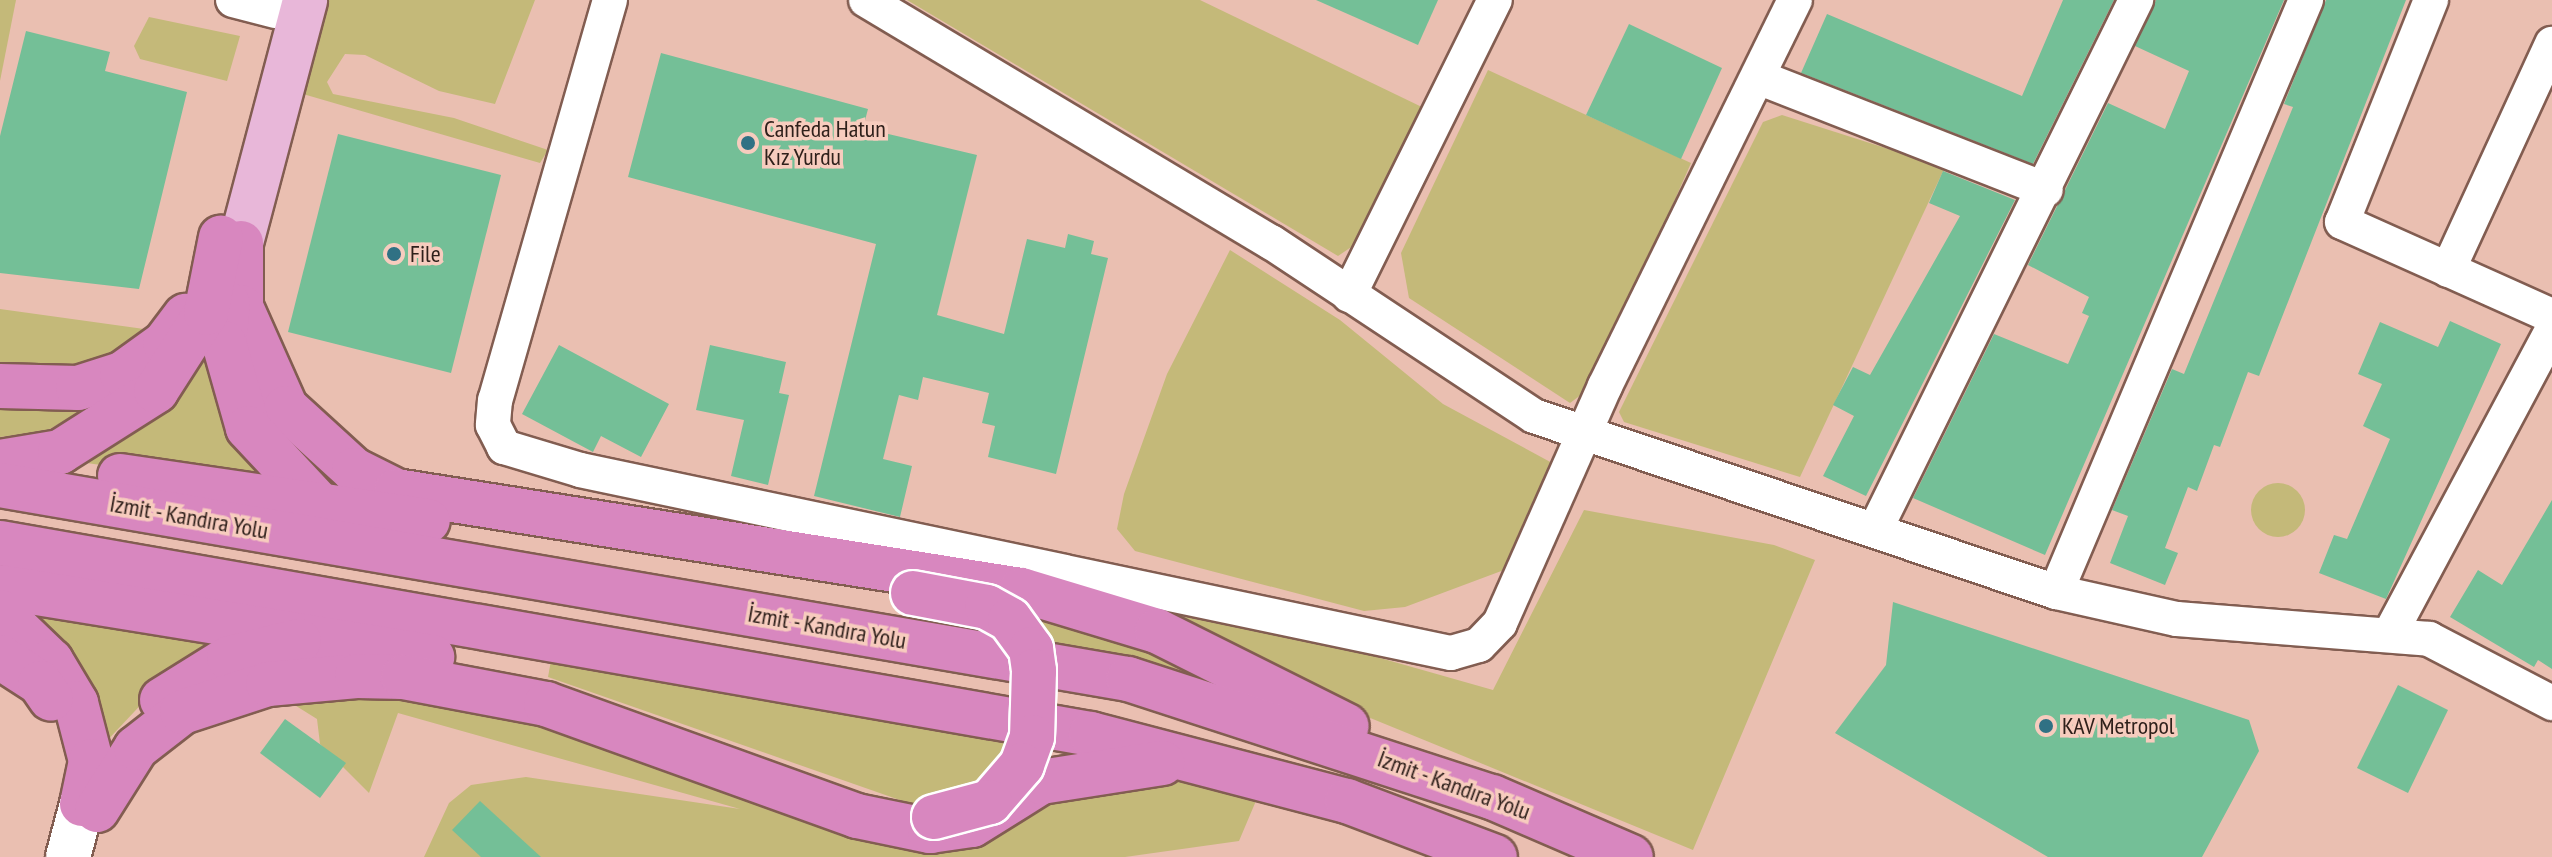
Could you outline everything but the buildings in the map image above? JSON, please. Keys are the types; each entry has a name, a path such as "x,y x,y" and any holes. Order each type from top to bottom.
{"highway":[{"path":"0,386 66,389 122,374 165,343 192,306 231,240"},
{"path":"3,469 60,452 156,391 200,325 231,240"},
{"path":"231,240 224,321 233,388 248,428 320,505"},
{"path":"231,240 241,307 286,408 343,462 396,491 1021,590 1157,631 1261,677 1409,768"},
{"path":"0,587 327,637 577,693 871,804 934,817 990,802 1022,765 1032,737 1034,671 1031,649 1010,620 987,607 913,593 320,505 3,469"},
{"name":"İzmit - Kandıra Yolu","path":"3,469 1128,679 1409,768 1631,857"},
{"path":"0,543 1091,734 1347,801 1495,857"},
{"path":"0,612 51,661 76,703 91,761 89,807"},
{"path":"89,807 124,743 187,678 229,658 327,637"},
{"path":"0,657 40,683 64,720 89,807"},
{"path":"89,807 136,748 182,712 268,684 357,676 403,677 546,704 857,816 930,831 972,825 1041,782 1117,765 1198,762"}],"main road":[{"path":"231,240 286,4"},
{"path":"68,857 89,807"},
{"path":"85,857 89,807"}],"street":[{"path":"233,0 286,4"},
{"path":"610,0 495,400 493,425 513,451 1451,653 1479,645 1500,623 1582,435 1795,0"},
{"path":"866,0 1349,295 1534,416 1582,435 1876,528 2056,592 2177,619 2329,635 2391,632 2466,653 2552,703"},
{"path":"1349,295 1495,0"},
{"path":"1876,528 2046,190 2136,0"},
{"path":"2056,592 2306,0"},
{"path":"2431,0 2342,222 2552,316"},
{"path":"2448,270 2552,44"},
{"path":"1758,77 2046,190"},
{"path":"2391,632 2552,330"}],"shaded area":[{"path":"0,0 16,0 0,81"},
{"path":"328,0 535,0 495,104 439,91 365,55 345,54 327,82 333,94 454,118 548,150 540,163 303,94"},
{"path":"907,0 1200,0 1426,109 1366,237 1338,256"},
{"path":"149,17 240,36 227,81 140,59 134,46"},
{"path":"1488,70 1691,163 1593,386 1570,403 1409,298 1401,253"},
{"path":"1782,115 1945,167 1800,477 1624,422 1619,412 1763,122"},
{"path":"238,239 283,490 72,461"},
{"path":"1230,250 1340,320 1443,404 1554,464 1504,570 1405,607 1364,611 1135,551 1117,529 1124,494 1167,374"},
{"path":"0,309 144,329 165,325 88,408 44,432 0,437"},
{"path":"2278,483 2297,491 2305,510 2297,529 2278,537 2259,529 2251,510 2259,491"},
{"path":"1584,510 1774,545 1815,560 1693,850 1021,575 1345,648 1493,690"},
{"path":"1004,601 1155,641 1287,711 1043,649"},
{"path":"34,613 262,634 166,678 102,746 71,657"},
{"path":"552,655 1023,735 1000,778 935,806 914,805 548,677"},
{"path":"404,682 894,831 1119,771 1261,789 1239,841 1125,857 424,857 449,803 471,785 526,777 740,809 398,713 369,793 320,744 317,719 277,694"}],"place":[{"name":"Canfeda Hatun Kız Yurdu","path":"748,143"},
{"name":"File","path":"394,254"},
{"name":"KAV Metropol","path":"2046,726"}]}
